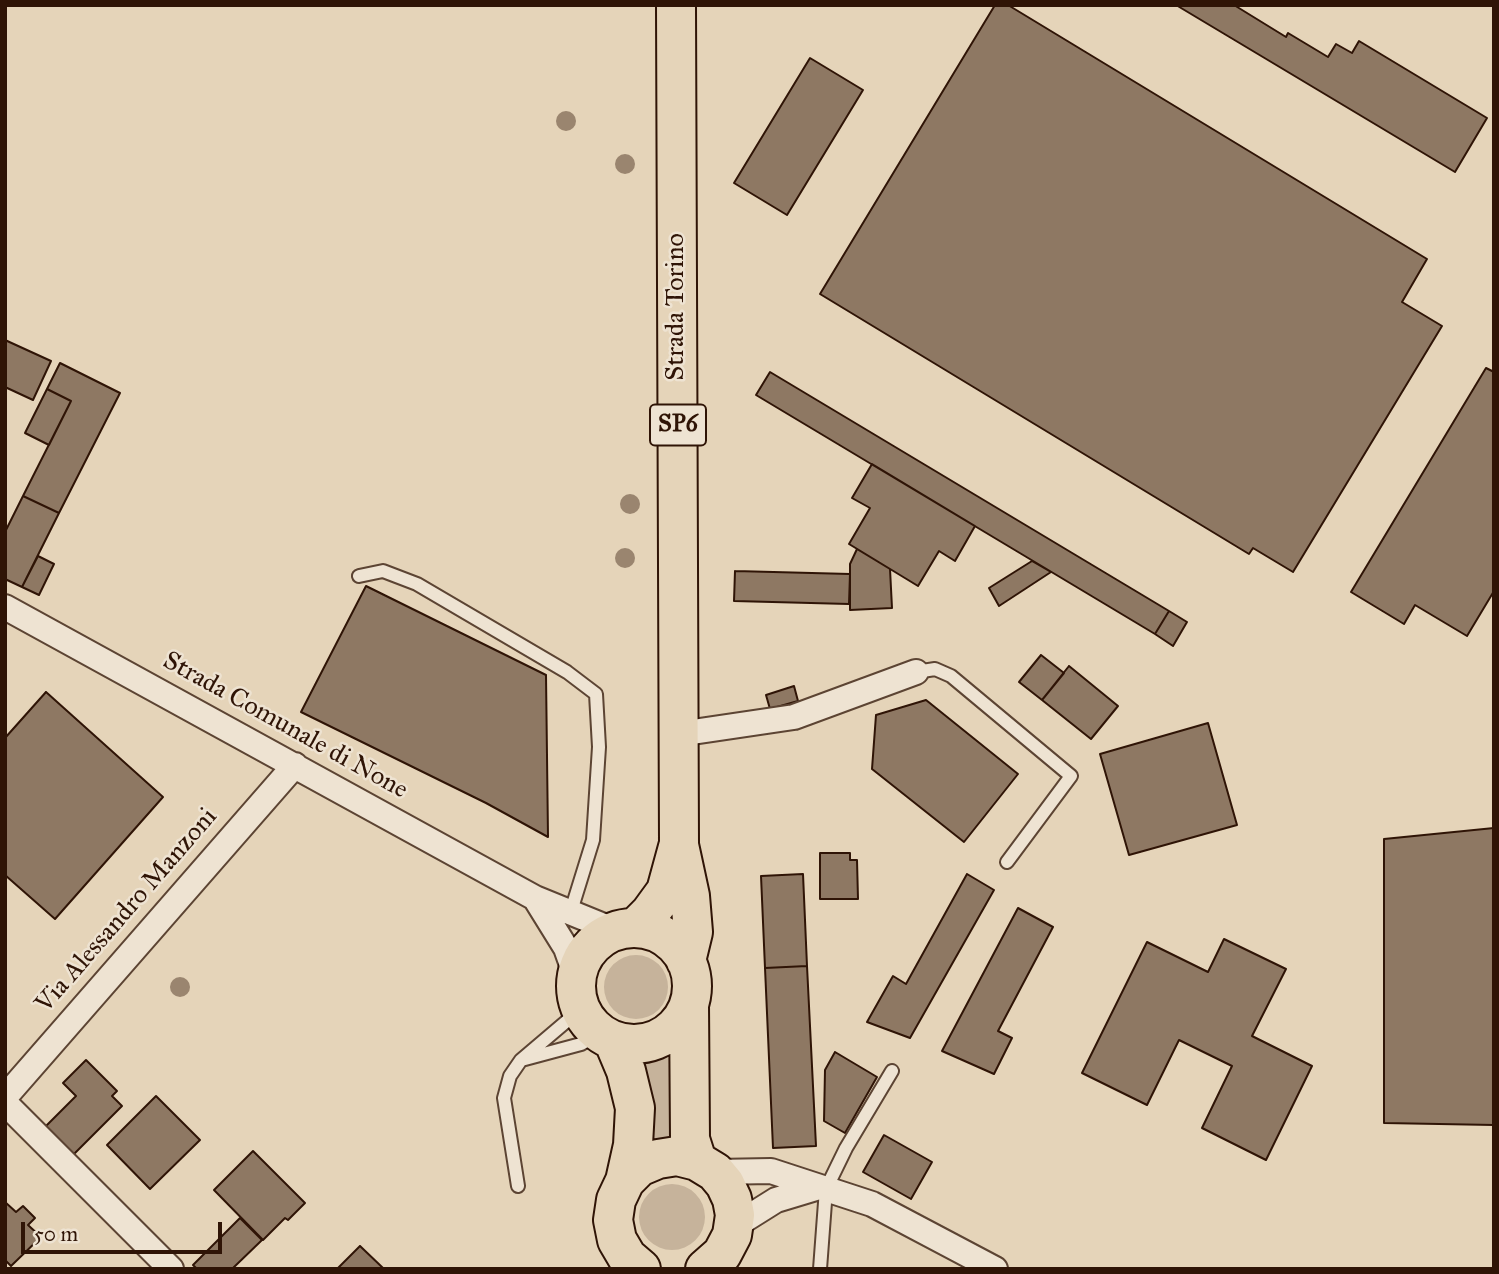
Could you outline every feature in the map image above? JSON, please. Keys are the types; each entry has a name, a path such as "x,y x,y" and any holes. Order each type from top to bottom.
{"main road":[{"name":"Strada Torino","path":"676,5 679,845 690,896 693,932 687,961"},
{"name":"Strada Torino","path":"625,929 650,914 666,891 679,845"},
{"path":"641,1269 627,1257 617,1240 613,1220 616,1200 625,1181 633,1145 635,1108 626,1071 593,1015 581,964 589,949 601,938 625,929 651,930 665,937 678,947 687,961 691,975 690,1139 706,1167 725,1184 732,1199 734,1214 719,1254"},
{"path":"593,1015 636,1044 658,1039 671,1031 682,1019 689,1005"},
{"path":"625,1181 639,1167 657,1159 677,1156 706,1167"}],"street":[{"name":"Strada Comunale di None","path":"5,607 535,898 625,929"},
{"path":"679,734 794,717 916,672"},
{"name":"Via Alessandro Manzoni","path":"5,1097 295,765"},
{"name":"Strada Comunale di None","path":"535,898 566,948 593,1015"},
{"path":"5,1103 171,1269"},
{"path":"706,1167 772,1171 872,1204 995,1269"},
{"path":"719,1254 776,1200 823,1188"}],"lane":[{"path":"359,576 383,571 416,584 567,672 596,694 599,747 593,840 571,911"},
{"path":"916,672 935,669 951,676 1072,776 1007,862"},
{"path":"521,1060 581,1044 593,1015"},
{"path":"518,1186 504,1098 510,1076 521,1060 593,1015"},
{"path":"820,1269 823,1188 892,1071"}],"shaded area":[{"path":"630,955 642,955 659,964 666,975 666,999 659,1010 642,1019 630,1019 618,1014 609,1005 604,993 604,981 609,969 618,960"},
{"path":"674,1056 675,1138 651,1140 653,1099 642,1065"},
{"path":"672,1184 685,1186 700,1199 705,1217 703,1230 690,1245 672,1250 659,1248 644,1235 639,1217 641,1204 654,1189"}],"building":[{"path":"995,5 1008,5 1427,259 1402,302 1442,326 1293,572 1253,548 1249,554 820,294"},
{"path":"1176,5 1234,5 1286,37 1288,33 1328,57 1336,44 1352,53 1359,41 1487,118 1455,172"},
{"path":"810,58 863,90 787,215 734,183"},
{"path":"5,340 51,361 33,400 5,387"},
{"path":"60,363 120,393 59,513 23,496 71,401 47,389"},
{"path":"1486,368 1494,372 1494,591 1467,636 1415,605 1404,624 1351,592"},
{"path":"770,372 1169,611 1155,634 756,395"},
{"path":"47,389 71,401 49,445 25,433"},
{"path":"872,464 975,526 955,561 939,551 918,586 849,544 870,508 852,498"},
{"path":"23,496 59,513 22,587 5,579 5,532"},
{"path":"857,549 890,569 892,608 850,610 850,564"},
{"path":"38,556 54,564 39,595 22,587"},
{"path":"1032,561 1051,572 999,606 989,588"},
{"path":"735,571 850,574 849,604 734,601"},
{"path":"366,586 546,675 548,837 486,803 301,712"},
{"path":"1169,611 1187,622 1173,646 1155,634"},
{"path":"1041,655 1064,673 1042,700 1019,682"},
{"path":"1069,666 1118,706 1091,739 1042,700"},
{"path":"794,686 798,701 770,709 766,695"},
{"path":"46,692 163,797 55,919 5,875 5,738"},
{"path":"926,700 1018,774 964,842 872,769 876,715"},
{"path":"1208,723 1237,825 1129,855 1100,754"},
{"path":"1494,828 1494,1125 1384,1123 1384,839"},
{"path":"820,853 850,853 850,860 857,860 858,899 820,899"},
{"path":"803,874 807,966 765,968 761,876"},
{"path":"967,874 994,890 910,1038 867,1022 893,976 906,984"},
{"path":"1018,908 1053,927 998,1031 1012,1038 994,1074 942,1051"},
{"path":"1224,939 1286,969 1252,1036 1312,1066 1266,1160 1202,1128 1232,1066 1179,1040 1147,1105 1082,1073 1147,942 1208,972"},
{"path":"807,966 816,1146 773,1148 765,968"},
{"path":"835,1052 877,1077 845,1133 824,1121 825,1070"},
{"path":"86,1060 117,1091 112,1096 122,1106 73,1155 45,1127 76,1096 63,1083"},
{"path":"156,1096 200,1140 150,1189 107,1145"},
{"path":"884,1135 932,1162 911,1199 863,1172"},
{"path":"253,1151 305,1203 263,1240 214,1190"},
{"path":"5,1202 16,1212 23,1206 35,1218 28,1225 41,1237 11,1266 5,1260"},
{"path":"240,1218 262,1240 232,1269 197,1269 193,1265"},
{"path":"360,1246 383,1268 337,1269"}]}
